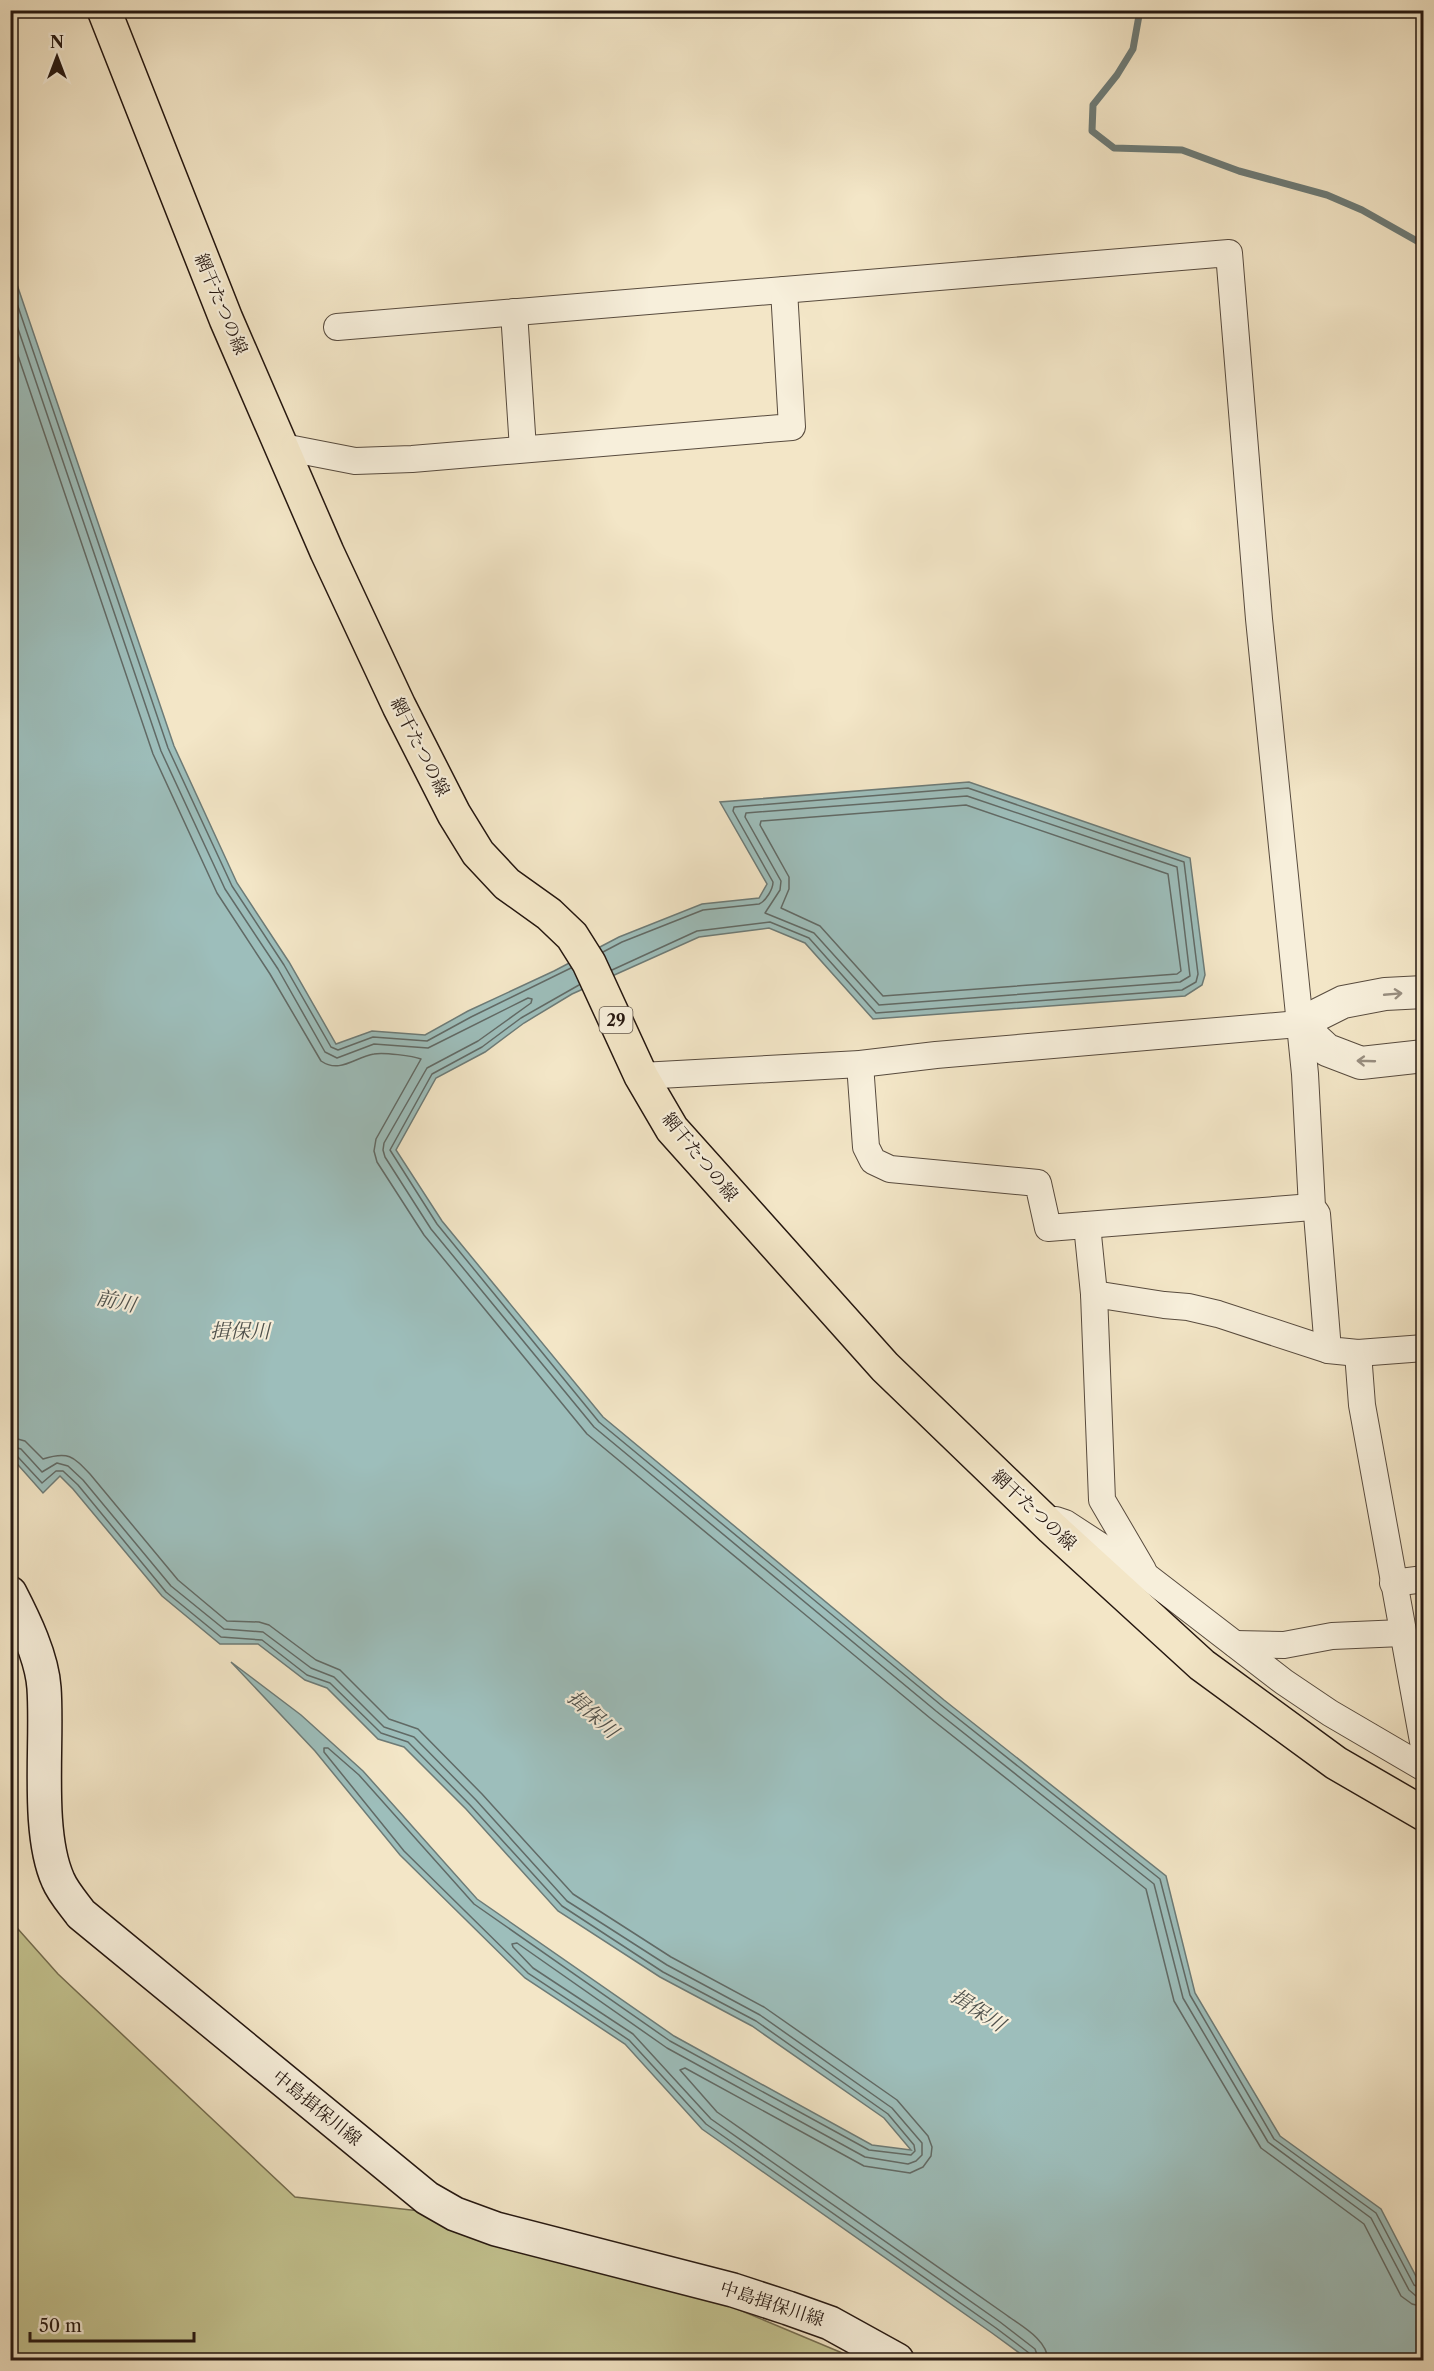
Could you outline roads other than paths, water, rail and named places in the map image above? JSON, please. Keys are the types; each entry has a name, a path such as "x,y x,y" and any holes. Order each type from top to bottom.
{"main road":[{"name":"網干たつの線","path":"104,10 226,319 327,552 399,706 454,814 478,853 507,884 549,914 572,936 590,963 641,1076 672,1129 782,1255 885,1367 1037,1514 1202,1665 1336,1763 1424,1814"},
{"name":"中島揖保川線","path":"10,1593 28,1629 44,1685 46,1827 51,1861 58,1881 81,1914 428,2198 455,2214 496,2229 733,2290 830,2324 897,2361"}],"street":[{"path":"337,327 1228,253 1259,619 1305,1074 1312,1207 1317,1214 1328,1350"},
{"path":"283,447 355,461 412,459 792,427 784,290"},
{"path":"514,312 522,449"},
{"path":"641,1076 860,1064 936,1055 1299,1024 1343,1002 1385,994 1424,992"},
{"path":"1299,1024 1327,1050 1361,1063 1424,1056"},
{"path":"860,1064 866,1147 873,1161 890,1169 1038,1183 1048,1228 1312,1207"},
{"path":"1088,1225 1094,1294 1102,1500 1145,1575"},
{"path":"1094,1294 1188,1307 1218,1314 1328,1350 1358,1353 1424,1348"},
{"path":"1358,1353 1362,1405 1424,1747"},
{"path":"1037,1514 1065,1523 1145,1575 1330,1713 1424,1768"},
{"path":"1393,1583 1424,1579"},
{"path":"1235,1644 1284,1645 1332,1636 1402,1633"}],"water":[{"name":"揖保川","path":"10,264 174,746 237,883 289,962 336,1044 372,1031 425,1035 468,1011 554,971 619,937 702,904 759,898 767,884 720,802 969,782 1190,858 1205,975 1202,985 1185,996 873,1019 805,943 769,928 699,937 572,994 524,1023 485,1052 436,1078 396,1150 442,1221 603,1417 944,1700 1166,1876 1195,1993 1280,2136 1381,2209 1423,2286 1423,2360 1029,2360 702,2129 625,2044 525,1978 400,1855 315,1751 231,1662 301,1715 363,1771 477,1899 674,2036 872,2145 911,2150 884,2118 752,2026 660,1977 558,1911 466,1809 404,1747 378,1739 327,1688 305,1680 258,1644 220,1644 162,1596 60,1476 43,1493 11,1457"}],"waterway":[{"path":"1140,10 1133,49 1117,75 1093,105 1092,131 1114,148 1182,150 1239,171 1327,195 1362,210 1424,245"}],"water label":[{"name":"前川","path":"116,1301"}]}
